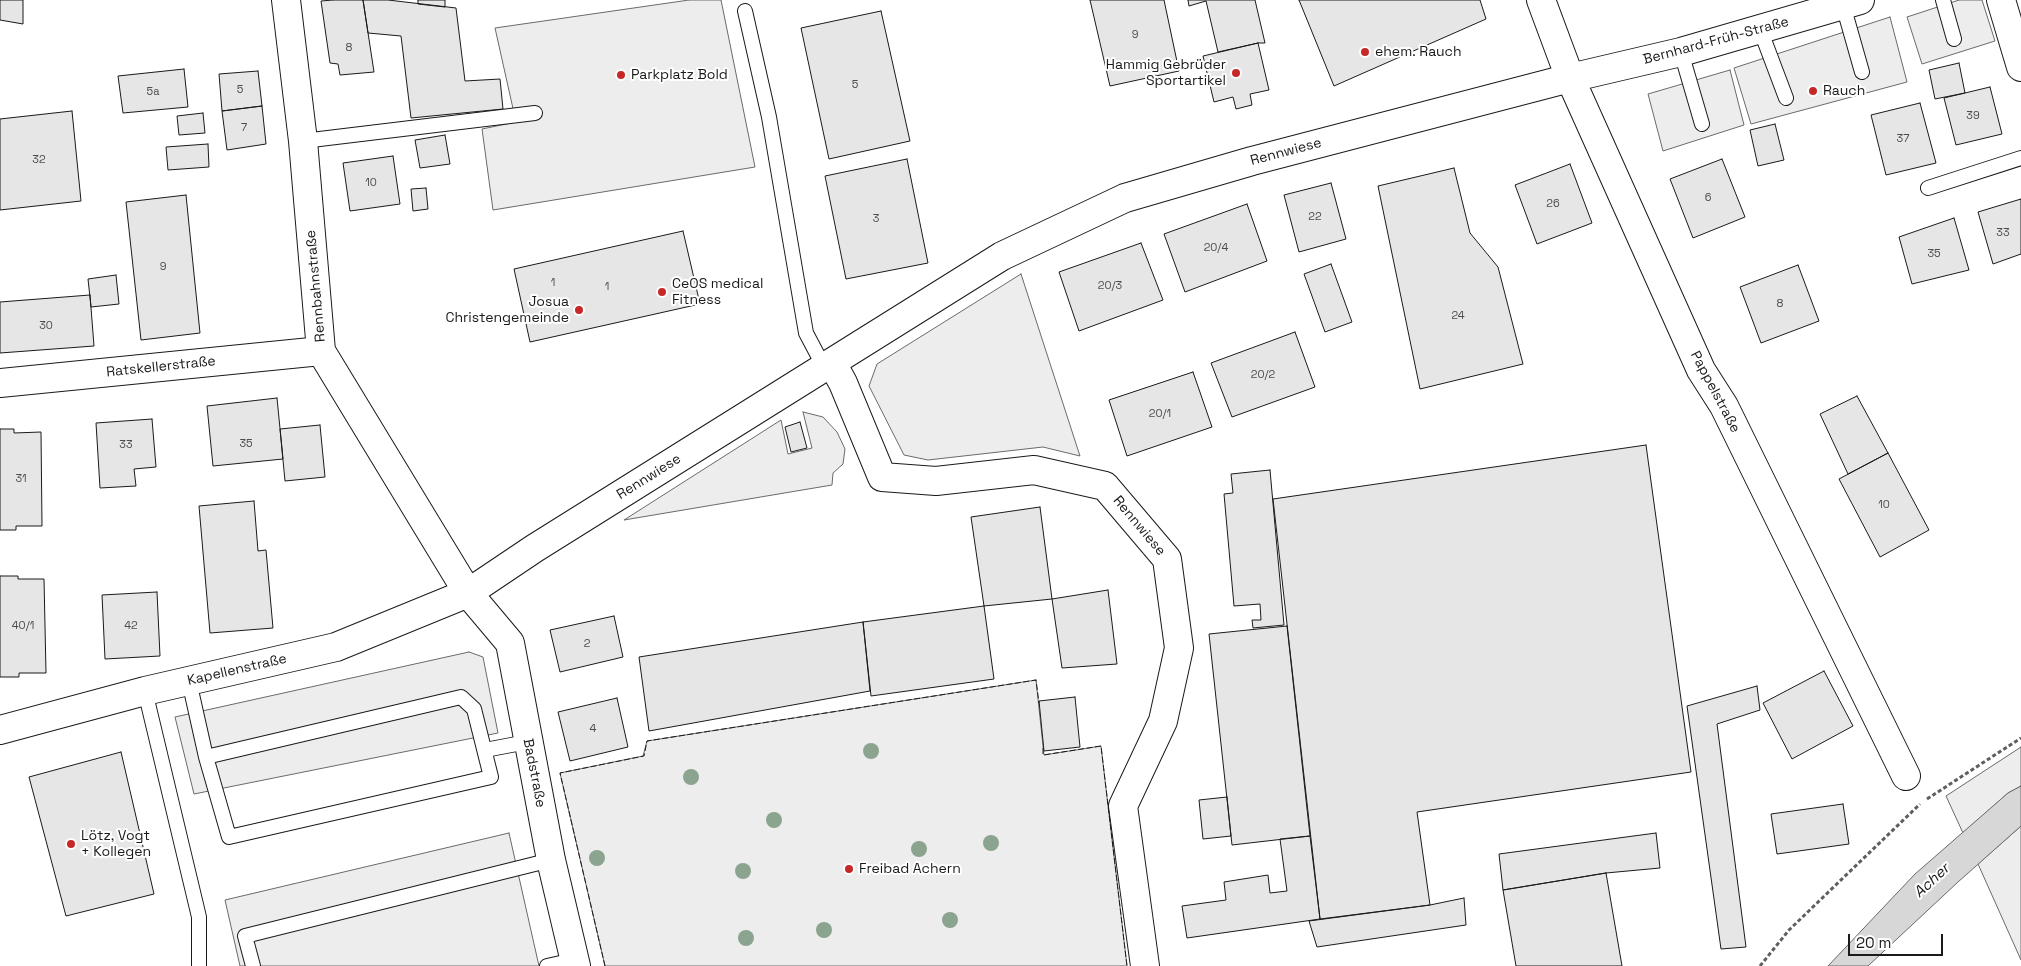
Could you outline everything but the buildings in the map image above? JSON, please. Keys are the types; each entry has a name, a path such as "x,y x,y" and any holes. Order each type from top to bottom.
{"street":[{"name":"Rennbahnstraße","path":"286,0 303,141 321,350 468,593"},
{"name":"Pappelstraße","path":"1541,0 1570,78 1701,370 1724,406 1906,776"},
{"path":"2001,0 2021,67"},
{"name":"Bernhard-Früh-Straße","path":"1570,78 1681,52 1851,3"},
{"name":"Rennwiese","path":"468,593 535,548 1002,256 1125,198 1252,161 1570,78"},
{"name":"Ratskellerstraße","path":"0,383 321,350"},
{"name":"Rennwiese","path":"828,365 843,383 882,477 936,481 1034,470 1105,486 1167,559 1179,648 1163,721 1123,806 1145,966"},
{"name":"Kapellenstraße","path":"0,730 145,691 336,647 468,593"},
{"name":"Badstraße","path":"468,593 510,643 527,742 551,860 575,963"}],"lane":[{"path":"1943,0 1954,39"},
{"path":"1851,3 1862,72"},
{"path":"745,11 769,117 806,333 828,365"},
{"path":"1760,30 1786,98"},
{"path":"1681,52 1702,124"},
{"path":"303,141 535,113"},
{"path":"1928,188 2021,158"},
{"path":"189,681 206,757 229,837 491,777 486,750 474,709 461,697 206,757"},
{"path":"145,691 199,917 200,966"},
{"path":"486,750 527,742"},
{"path":"253,966 245,936 551,860"},
{"path":"547,966 575,963"}],"path":[{"path":"1760,966 1789,930 1917,806 2021,738"}],"shaded area":[{"name":"Parkplatz Bold","path":"689,0 721,0 755,167 493,210 482,129 516,122 495,28"},
{"path":"1959,0 1982,0 1995,41 1922,64 1907,17"},
{"path":"1890,17 1907,82 1751,124 1734,68"},
{"path":"1730,70 1744,125 1663,151 1648,94"},
{"path":"1021,274 1080,456 1043,447 928,460 904,455 869,386 877,364"},
{"path":"803,412 823,417 837,432 845,449 843,464 833,473 832,485 624,520 781,420 788,454 812,448"},
{"path":"469,652 483,657 498,733 194,794 175,717"},
{"name":"Freibad Achern","path":"1036,680 1044,755 1101,746 1127,966 605,966 560,773 643,756 647,741"},
{"path":"2021,747 2021,786 2008,793 1963,833 1946,796"},
{"path":"2021,826 2021,960 1978,864"},
{"path":"509,833 539,966 240,966 225,900"}],"water":[{"name":"Acher","path":"2021,786 2021,826 1868,966 1828,966 1915,874 2008,793"}],"fence":[{"path":"605,966 560,773 644,756 647,741 1036,680 1039,703"},
{"path":"1043,748 1043,755 1101,746 1127,966"}],"place":[{"name":"ehem. Rauch","path":"1365,52"},
{"name":"Hammig Gebrüder Sportartikel","path":"1236,73"},
{"name":"Parkplatz Bold","path":"621,75"},
{"name":"Rauch","path":"1813,91"},
{"name":"CeOS medical Fitness","path":"662,292"},
{"name":"Josua Christengemeinde","path":"579,310"},
{"name":"Lötz, Vogt + Kollegen","path":"71,844"},
{"name":"Freibad Achern","path":"849,869"}]}
